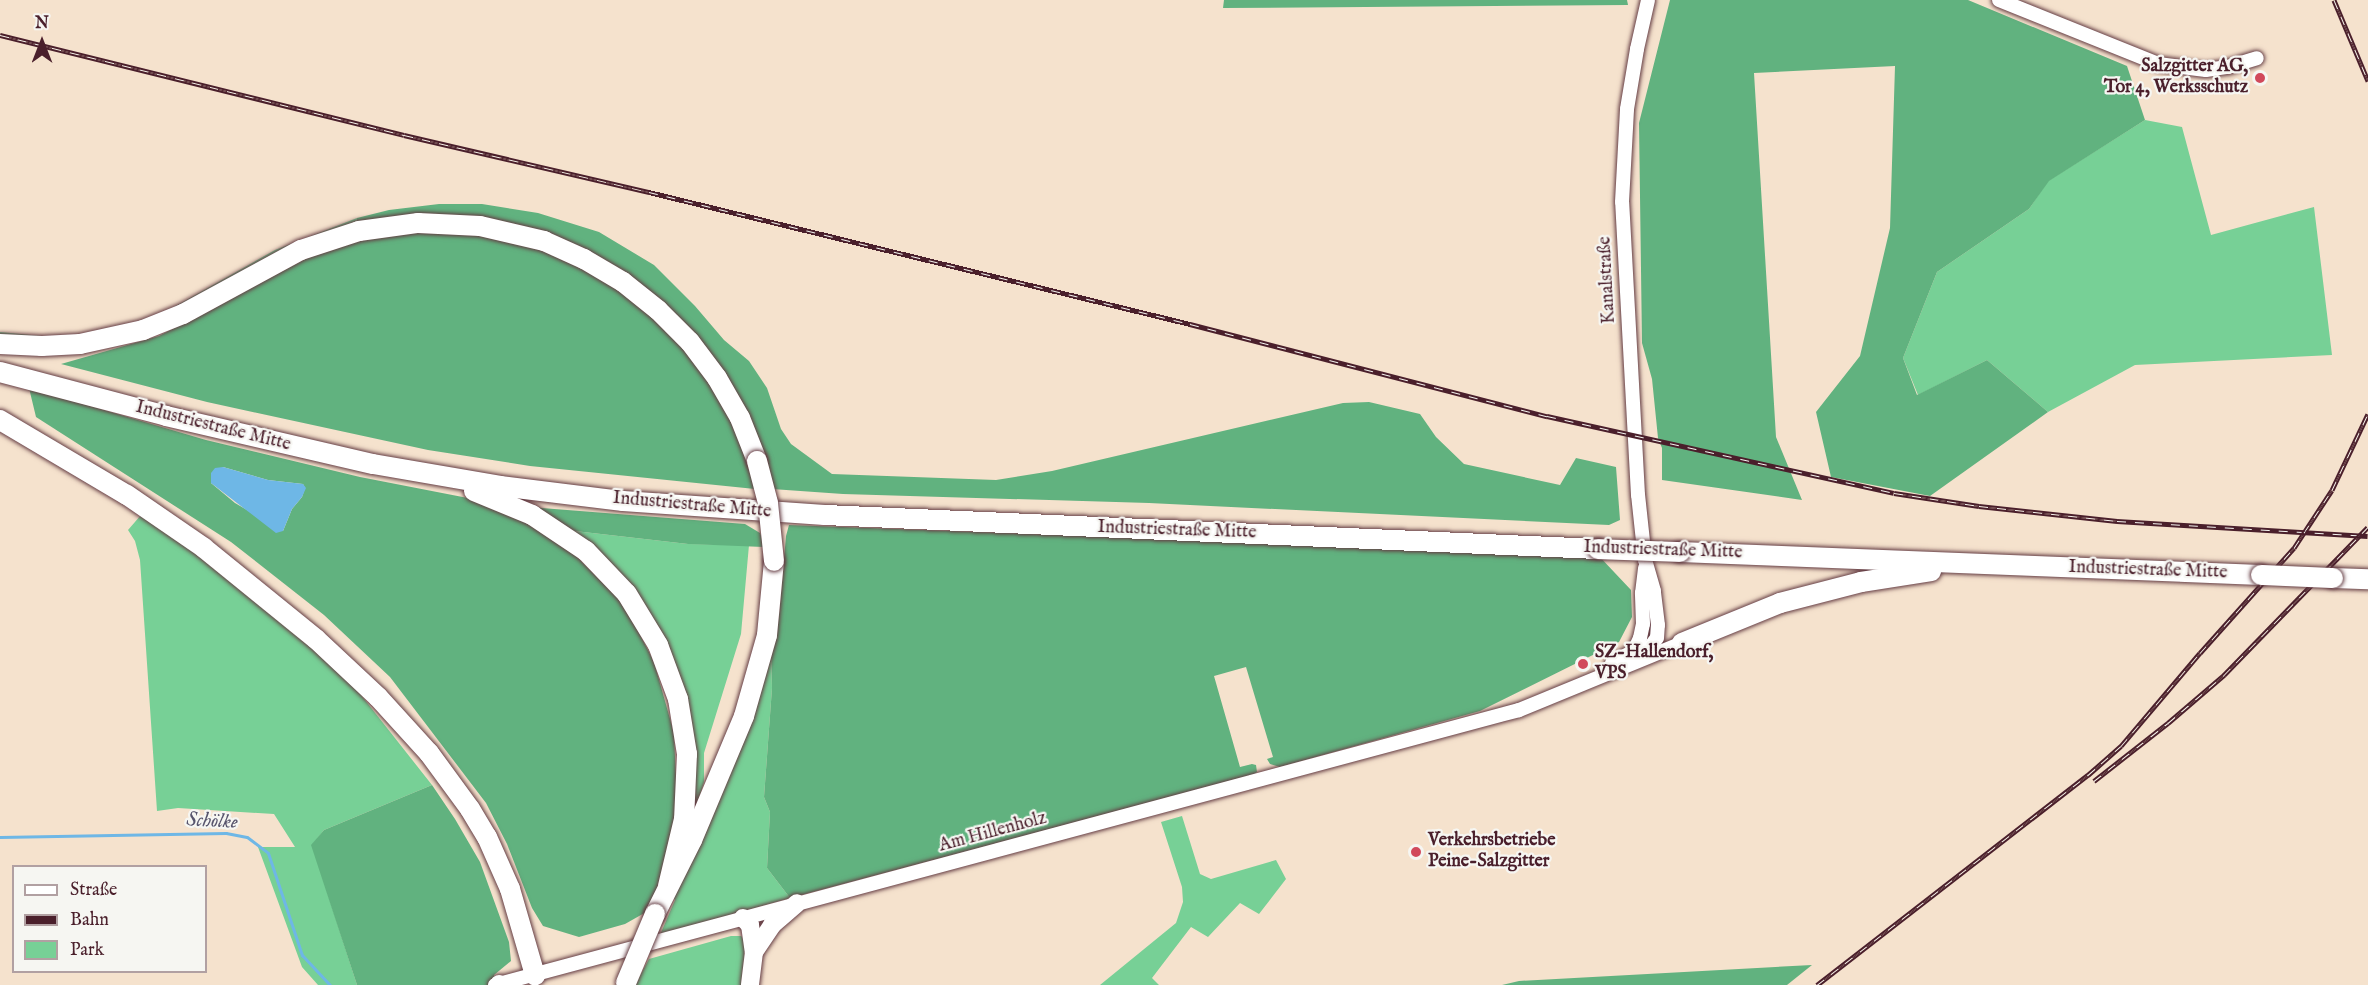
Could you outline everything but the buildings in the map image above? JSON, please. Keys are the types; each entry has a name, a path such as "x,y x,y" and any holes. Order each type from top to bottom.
{"highway":[{"path":"0,344 42,346 80,344 143,330 183,314 302,250 359,231 418,223 480,226 544,242 585,259 623,282 658,310 690,342 717,378 740,418 757,461 768,503 774,561 767,635 744,716 692,840 668,886 625,984"},
{"name":"Industriestraße Mitte","path":"0,372 304,450 413,471 500,486 623,501 725,510 1598,549 2368,579"},
{"path":"0,420 127,495 204,548 298,624 378,698 429,753 465,801 487,837 510,889 535,980"},
{"path":"413,471 494,498 532,515 559,531 586,551 613,578 644,620 658,645 673,681 682,717 687,754 684,819 668,886"},
{"path":"1682,643 1780,603 1861,582 1926,571 2031,566"}],"main road":[{"path":"754,952 772,925 797,903"},
{"path":"743,918 750,925 754,952 750,985"}],"street":[{"name":"Kanalstraße","path":"1648,0 1636,48 1627,109 1622,202 1638,495 1646,560 1658,609 1657,638"},
{"path":"1999,0 2158,64 2205,70 2228,68 2257,58"},
{"name":"Kanalstraße","path":"1643,624 1642,593 1646,560"},
{"path":"1643,624 1657,638 1682,643"},
{"name":"Am Hillenholz","path":"1499,714 1545,690 1627,656 1634,651 1643,624"},
{"path":"1640,661 1657,638"},
{"name":"Am Hillenholz","path":"498,985 535,980 797,903 1270,779 1519,710 1682,643"}],"green space":[{"path":"1224,0 1627,0 1628,5 1223,8"},
{"path":"1670,0 1968,0 2127,66 2145,120 2049,181 2029,209 1937,272 1903,358 1917,395 1987,360 2048,412 1930,496 1831,477 1816,412 1860,356 1890,228 1895,66 1754,73 1776,437 1802,500 1662,480 1662,448 1658,438 1652,379 1642,343 1639,123"},
{"path":"2145,120 2182,127 2211,235 2314,207 2332,355 2135,365 2048,412 1987,360 1918,395 1903,358 1937,272 2029,209 2048,181"},
{"path":"439,204 482,204 538,213 599,232 654,265 695,306 724,340 749,361 767,388 781,429 791,444 832,474 996,480 1052,471 1343,403 1369,402 1420,414 1436,437 1464,464 1560,485 1576,458 1616,467 1620,520 1609,525 1149,503 843,494 772,489 709,355 540,234 355,227 357,218 389,210"},
{"path":"357,218 355,227 310,239 151,322 83,339 16,341 0,338 0,332 53,337 82,335 127,326 172,308 275,250"},
{"path":"407,232 480,234 542,250 584,268 641,305 689,351 739,431 755,489 530,466 428,450 207,402 61,364 159,336 313,255 362,239"},
{"path":"29,388 206,440 360,477 478,500 522,518 564,544 617,597 633,621 654,662 674,733 677,804 665,867 648,911 625,924 579,937 543,926 532,908 507,844 486,803 390,677 324,615 231,542 36,417","holes":["223,467 268,480 303,484 305,488 302,497 292,509 283,531 235,503 211,483"]},
{"path":"529,507 745,524 760,533 765,547 688,544 566,530"},
{"path":"141,515 217,562 346,676 432,785 324,830 312,845 357,985 318,985 302,967 258,847 295,847 274,814 178,808 157,811 140,560 135,541 128,530"},
{"path":"789,525 1598,555 1631,590 1632,617 1619,642 1480,711 1280,767 1270,764 1267,759 1273,757 1246,667 1214,676 1240,767 1256,765 1257,772 1253,775 790,898 767,868 770,812 764,797 772,688 771,653 779,616"},
{"path":"566,530 688,544 749,545 741,634 704,753 704,782 687,838 679,678"},
{"path":"771,653 772,688 764,797 770,812 767,868 790,898 660,935 675,900 673,897"},
{"path":"432,785 480,862 509,942 511,961 494,975 496,985 357,985 311,845 324,830"},
{"path":"1182,816 1200,874 1211,879 1276,860 1286,879 1259,914 1240,903 1208,937 1191,927 1152,978 1159,985 1100,985 1176,923 1183,902 1182,887 1161,822"},
{"path":"731,936 741,936 746,941 741,985 635,985 649,959"},
{"path":"1812,965 1787,985 1502,985 1519,981"}],"water":[{"path":"223,467 268,480 303,484 306,488 292,509 283,531 276,533 211,483 211,473 215,468"}],"waterway":[{"name":"Schölke","path":"0,837 226,833 247,837 268,853 302,955 330,985"}],"railway":[{"path":"2334,0 2368,81"},
{"path":"0,35 404,135 649,192 1190,324 1547,416 1894,493 1979,506 2117,521 2368,536"},
{"path":"1817,985 2088,775 2121,746 2294,548 2332,490 2368,414"},
{"path":"2094,781 2168,723 2224,675 2368,527"}],"place":[{"name":"Salzgitter AG, Tor 4, Werksschutz","path":"2260,78"},
{"name":"SZ-Hallendorf, VPS","path":"1583,664"},
{"name":"Verkehrsbetriebe Peine-Salzgitter","path":"1416,852"}]}
